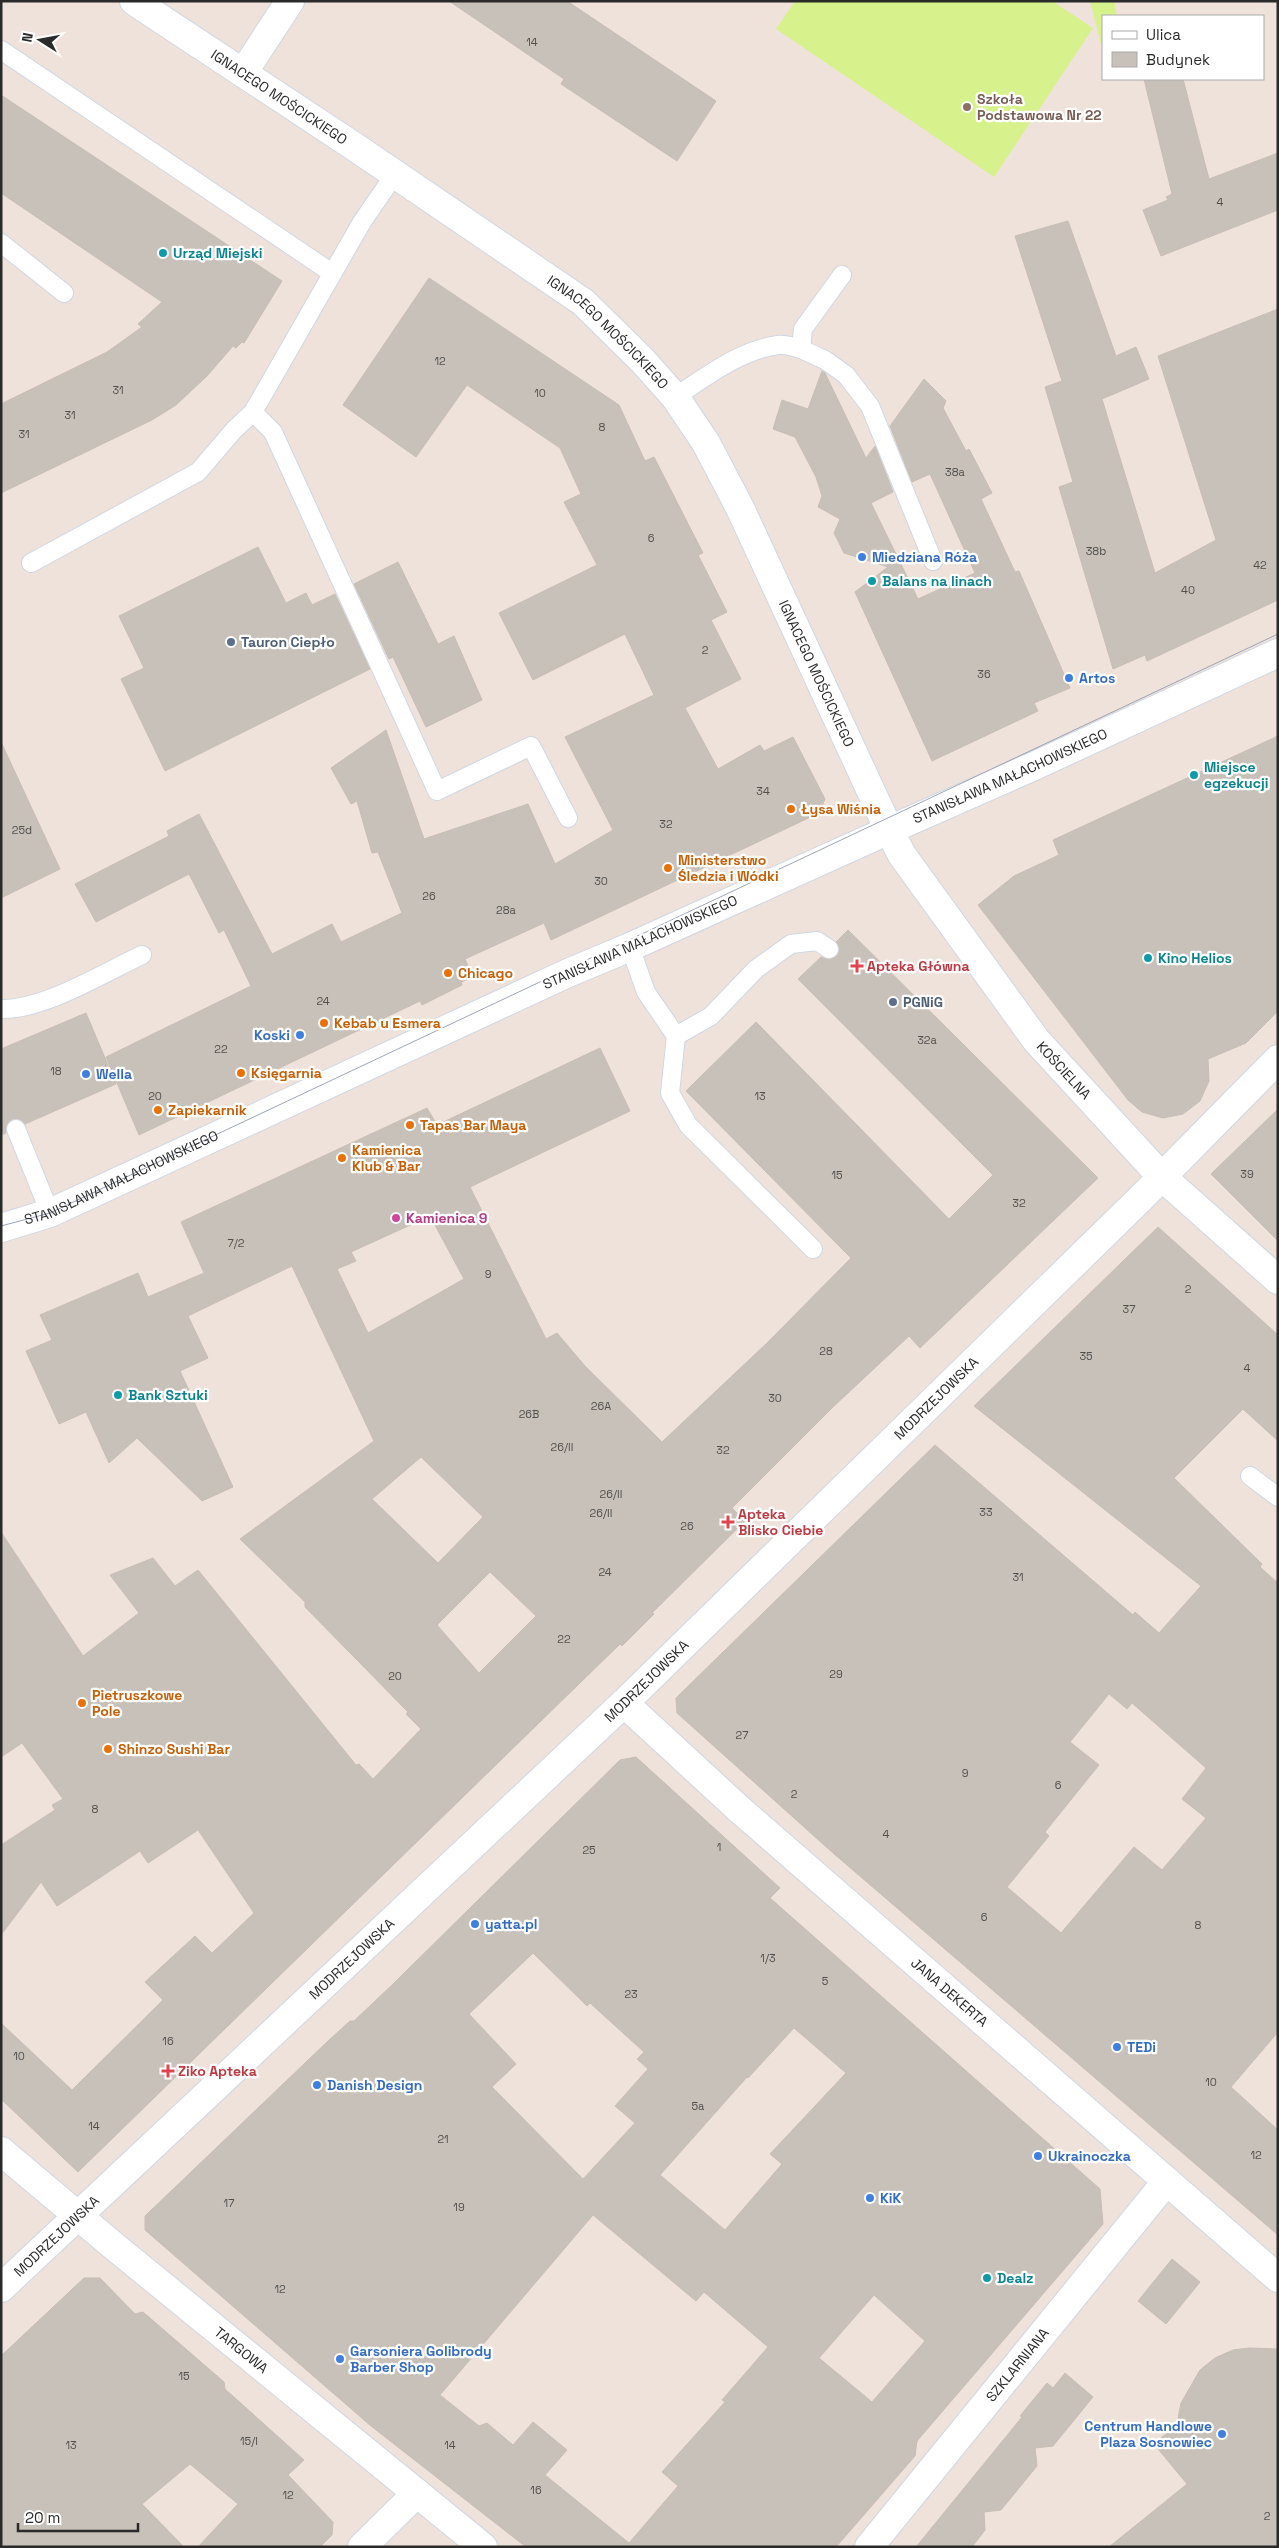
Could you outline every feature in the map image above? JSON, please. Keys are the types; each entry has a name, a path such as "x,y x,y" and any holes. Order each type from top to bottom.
{"street":[{"name":"IGNACEGO MOŚCICKIEGO","path":"134,1 395,174 583,302 642,360 675,397 706,443 740,508 889,830"},
{"path":"243,73 290,1"},
{"name":"STANISŁAWA MAŁACHOWSKIEGO","path":"1,1228 50,1213 568,973 1032,767 1278,653"},
{"name":"KOŚCIELNA","path":"889,830 902,855 1036,1040 1161,1176 1278,1280"},
{"name":"MODRZEJOWSKA","path":"1,2288 624,1703 1278,1059"},
{"name":"JANA DEKERTA","path":"624,1703 739,1809 1278,2278"},
{"name":"TARGOWA","path":"1,2151 78,2217 483,2547"},
{"name":"SZKLARNIANA","path":"869,2547 1166,2182"},
{"path":"362,2547 417,2493"}],"lane":[{"path":"1,50 332,274"},
{"path":"31,563 198,472 234,430 253,412 362,222 395,174"},
{"path":"1,243 64,293"},
{"path":"801,349 803,329 842,275"},
{"path":"675,397 726,364 758,350 780,344 801,349 825,360 846,375 870,406 933,561"},
{"path":"253,412 273,432 437,791 531,746 568,818"},
{"path":"676,1036 711,1016 756,969 791,944 817,941 829,949"},
{"path":"630,947 646,992 676,1036 670,1093 688,1125 813,1249"},
{"path":"1,1008 11,1009 41,1003 142,955"},
{"path":"16,1128 50,1213"},
{"path":"1250,1476 1278,1497"}],"green space":[{"path":"795,1 1052,1 1093,28 994,177 776,29"},
{"path":"1090,1 1114,1 1117,15 1102,15 1102,48"}],"building":[{"path":"449,1 567,1 716,101 677,161 561,84 564,79"},
{"path":"1144,80 1183,80 1209,179 1278,153 1278,210 1161,256 1143,210 1168,200 1166,197 1172,194"},
{"name":"Urząd Miejski","path":"1,95 282,281 244,343 242,342 236,348 233,346 207,376 176,405 152,420 1,493 1,404 107,352 142,327 138,324 162,302 1,193"},
{"path":"1068,221 1116,356 1136,347 1149,379 1102,399 1155,573 1216,540 1158,356 1278,309 1278,600 1147,661 1145,655 1113,669 1059,487 1073,482 1045,387 1062,381 1015,236"},
{"path":"429,278 619,405 645,461 654,457 703,553 698,555 727,612 711,620 741,679 685,708 718,769 760,745 764,751 793,737 825,799 819,813 551,940 544,923 465,959 473,977 461,982 462,985 422,1005 420,1001 139,1135 106,1057 251,986 224,930 219,933 189,874 96,922 75,884 169,836 167,831 199,814 272,954 332,924 341,942 402,913 378,852 372,853 357,801 351,804 331,768 386,730 424,839 528,804 555,864 613,830 565,737 654,695 625,634 533,680 499,613 597,565 564,502 581,494 560,448 467,385 416,457 343,405"},
{"path":"822,371 825,373 866,458 875,446 893,492 871,503 918,599 975,573 930,474 912,482 890,426 924,379 946,401 943,408 966,451 969,449 992,493 981,499 1015,572 1019,571 1070,688 1034,703 1038,711 932,761 855,592 888,567 844,553 834,533 840,519 818,507 822,496 816,477 795,437 773,429 782,400 808,409"},
{"name":"Tauron Ciepło","path":"258,547 286,603 306,593 312,605 335,594 370,669 165,771 121,679 144,668 119,616"},
{"path":"398,562 438,644 454,636 482,700 426,727 393,657 389,659 354,584"},
{"name":"Kino Helios","path":"1278,736 1278,1011 1246,1043 1208,1059 1209,1081 1200,1101 1183,1114 1163,1118 1142,1112 1128,1100 978,905 1014,876 1059,855 1053,840"},
{"path":"1,742 60,869 1,898"},
{"path":"848,930 1098,1178 920,1348 909,1336 833,1407 732,1508 745,1521 652,1613 654,1614 622,1646 620,1644 78,2172 1,2099 1,2023 72,2090 163,2000 145,1982 195,1936 212,1953 254,1913 198,1830 148,1863 140,1851 57,1906 41,1882 1,1935 1,1845 55,1810 52,1805 63,1799 22,1743 1,1757 1,1532 83,1656 139,1613 110,1575 153,1558 175,1586 198,1570 356,1765 359,1764 373,1779 421,1729 406,1714 408,1712 305,1607 305,1602 240,1539 374,1441 292,1266 188,1316 208,1358 180,1371 233,1487 202,1501 137,1438 109,1463 86,1412 59,1424 26,1351 52,1340 40,1315 138,1273 148,1297 204,1273 181,1222 427,1108 437,1125 600,1048 630,1111 470,1187 546,1339 557,1333 585,1366 662,1442 768,1342 851,1258 686,1091 756,1022 949,1219 993,1175 798,979 821,957 829,960 838,955 840,949 836,942","holes":["430,1216 464,1279 368,1333 337,1269 356,1261 351,1252","421,1457 483,1517 438,1563 372,1499","490,1572 536,1616 479,1673 437,1625"]},
{"path":"86,1013 116,1084 25,1124 18,1119 12,1119 6,1127 6,1133 1,1135 1,1049"},
{"path":"1278,1109 1278,1241 1211,1174"},
{"path":"1158,1227 1278,1335 1278,1441 1243,1409 1174,1478 1262,1564 1260,1567 1278,1583 1278,2032 1231,2087 1278,2130 1278,2235 833,1853 677,1713 676,1698 935,1445 1133,1615 1135,1612 1159,1633 1201,1586 974,1406","holes":["1109,1694 1127,1709 1132,1703 1206,1768 1182,1799 1206,1818 1162,1870 1134,1847 1061,1933 1007,1887 1049,1836 1045,1832 1099,1765 1070,1742"]},
{"path":"636,1757 780,1888 770,1898 1100,2189 1103,2224 917,2441 915,2456 836,2547 526,2547 371,2426 145,2230 145,2216 328,2041 350,2021 354,2021 393,1984 620,1760","holes":["533,1953 587,2006 590,2003 644,2052 637,2059 648,2069 615,2106 635,2123 583,2179 492,2087 516,2064 469,2014","794,2028 846,2073 770,2154 782,2164 725,2230 660,2175","593,2215 696,2301 704,2292 768,2347 722,2400 725,2402 662,2472 678,2486 629,2543 545,2475 567,2450 533,2422 513,2445 487,2423 479,2426 440,2395","874,2295 925,2341 872,2402 819,2358"]},
{"path":"1172,2259 1200,2282 1166,2324 1138,2301"},
{"path":"84,2278 100,2278 135,2314 143,2312 224,2382 225,2389 304,2460 288,2475 333,2522 332,2535 320,2547 198,2547 238,2504 190,2464 142,2504 184,2547 1,2547 1,2356"},
{"name":"Centrum Handlowe Plaza Sosnowiec","path":"1249,2348 1278,2349 1278,2547 1109,2547 1187,2484 1154,2444 1177,2424 1181,2403 1200,2370 1215,2358 1233,2350"},
{"path":"1065,2373 1093,2397 1053,2446 1035,2448 1037,2466 1001,2510 984,2512 985,2530 972,2547 916,2547 1022,2417 1020,2416 1047,2383 1053,2388"}],"tram line":[{"path":"1,1226 50,1213 1278,634"}],"place":[{"name":"Szkoła Podstawowa Nr 22","path":"967,107"},
{"name":"Urząd Miejski","path":"163,253"},
{"name":"Miedziana Róża","path":"862,557"},
{"name":"Balans na linach","path":"872,581"},
{"name":"Tauron Ciepło","path":"231,642"},
{"name":"Artos","path":"1069,678"},
{"name":"Miejsce egzekucji","path":"1194,775"},
{"name":"Łysa Wiśnia","path":"791,809"},
{"name":"Ministerstwo Śledzia i Wódki","path":"668,868"},
{"name":"Kino Helios","path":"1148,958"},
{"name":"Apteka Główna","path":"857,966"},
{"name":"Chicago","path":"448,973"},
{"name":"PGNiG","path":"893,1002"},
{"name":"Kebab u Esmera","path":"324,1023"},
{"name":"Koski","path":"300,1035"},
{"name":"Księgarnia","path":"241,1073"},
{"name":"Wella","path":"86,1074"},
{"name":"Zapiekarnik","path":"158,1110"},
{"name":"Tapas Bar Maya","path":"410,1125"},
{"name":"Kamienica Klub & Bar","path":"342,1158"},
{"name":"Kamienica 9","path":"396,1218"},
{"name":"Bank Sztuki","path":"118,1395"},
{"name":"Apteka Blisko Ciebie","path":"728,1522"},
{"name":"Pietruszkowe Pole","path":"82,1703"},
{"name":"Shinzo Sushi Bar","path":"108,1749"},
{"name":"yatta.pl","path":"475,1924"},
{"name":"TEDi","path":"1117,2047"},
{"name":"Ziko Apteka","path":"168,2071"},
{"name":"Danish Design","path":"317,2085"},
{"name":"Ukrainoczka","path":"1038,2156"},
{"name":"KiK","path":"870,2198"},
{"name":"Dealz","path":"987,2278"},
{"name":"Garsoniera Golibrody Barber Shop","path":"340,2359"},
{"name":"Centrum Handlowe Plaza Sosnowiec","path":"1222,2434"}]}
